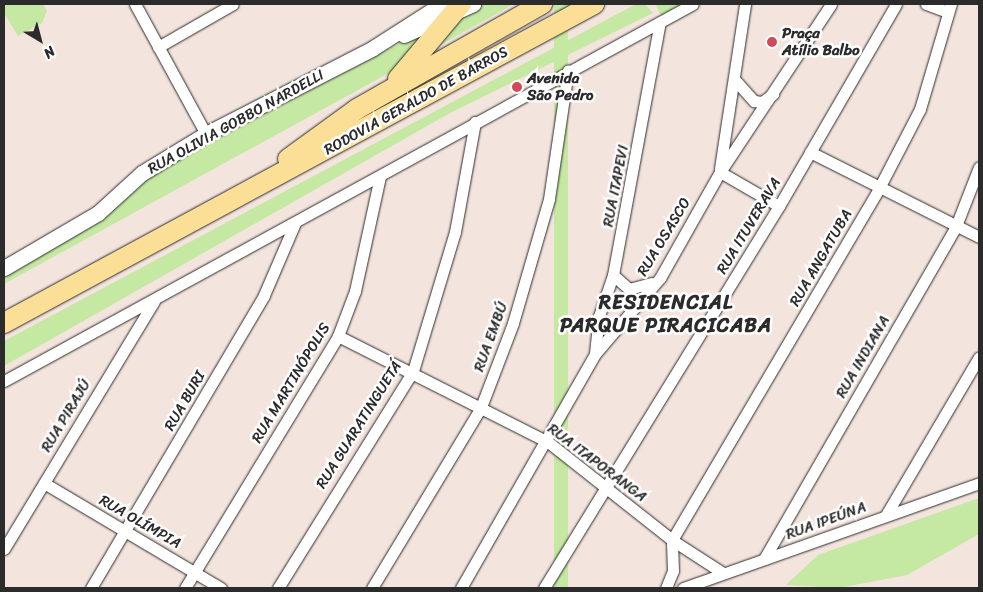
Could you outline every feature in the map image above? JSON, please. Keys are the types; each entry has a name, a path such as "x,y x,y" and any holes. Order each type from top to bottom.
{"highway":[{"path":"390,89 445,11 461,4"},
{"name":"RODOVIA GERALDO DE BARROS","path":"238,199 265,176 390,89 542,4"},
{"name":"RODOVIA GERALDO DE BARROS","path":"4,324 238,199 594,4"}],"street":[{"path":"135,4 206,134"},
{"path":"158,47 233,4"},
{"name":"RUA OLIVIA GOBBO NARDELLI","path":"4,268 98,213 142,173 206,134 445,11 473,4"},
{"path":"4,381 295,223 568,70 693,4"},
{"path":"745,4 720,172 779,206"},
{"name":"RUA OSASCO","path":"460,588 548,442 595,354 660,278 720,172 778,89 831,4"},
{"name":"RUA ITUVERAVA","path":"544,588 779,206 896,4"},
{"path":"926,4 950,8"},
{"name":"RUA ANGATUBA","path":"672,540 878,190 920,109 950,8"},
{"name":"RUA ITAPEVI","path":"595,354 599,316 613,274 660,22"},
{"name":"RUA EMBÚ","path":"372,588 481,406 513,323 549,199 568,70"},
{"path":"734,79 754,101 762,102 778,89"},
{"name":"RUA GUARATINGUETÁ","path":"278,588 412,371 455,232 475,122"},
{"path":"810,152 878,190 979,238"},
{"name":"RUA INDIANA","path":"764,559 956,226 979,167"},
{"name":"RUA MARTINÓPOLIS","path":"185,588 338,336 355,291 380,176"},
{"name":"RUA BURI","path":"90,588 126,534 264,295 295,223"},
{"path":"613,274 629,289 638,290 660,278"},
{"name":"RUA PIRAJÚ","path":"4,549 155,300"},
{"name":"RUA ITAPORANGA","path":"338,336 412,371 548,442 672,540 723,573"},
{"path":"886,514 979,357"},
{"name":"RUA OLÍMPIA","path":"44,483 126,534 196,571 221,588"},
{"name":"RUA IPEÚNA","path":"683,588 707,585 723,573 886,514 979,483"},
{"path":"666,588 673,571 672,540"}],"green space":[{"path":"4,4 43,4 47,11 42,23 18,36 4,13"},
{"path":"482,4 514,4 435,48 453,24"},
{"path":"554,4 568,4 568,588 554,588"},
{"path":"636,4 645,4 653,13 450,113 4,366 4,341"},
{"path":"655,4 685,4 662,17"},
{"path":"419,33 424,37 398,68 4,284 4,273 155,172"},
{"path":"979,498 979,534 907,575 839,588 786,585 818,555"}],"place":[{"name":"Praça Atílio Balbo","path":"772,42"},
{"name":"Avenida São Pedro","path":"517,87"}],"district":[{"name":"RESIDENCIAL PARQUE PIRACICABA","path":"666,314"}]}
